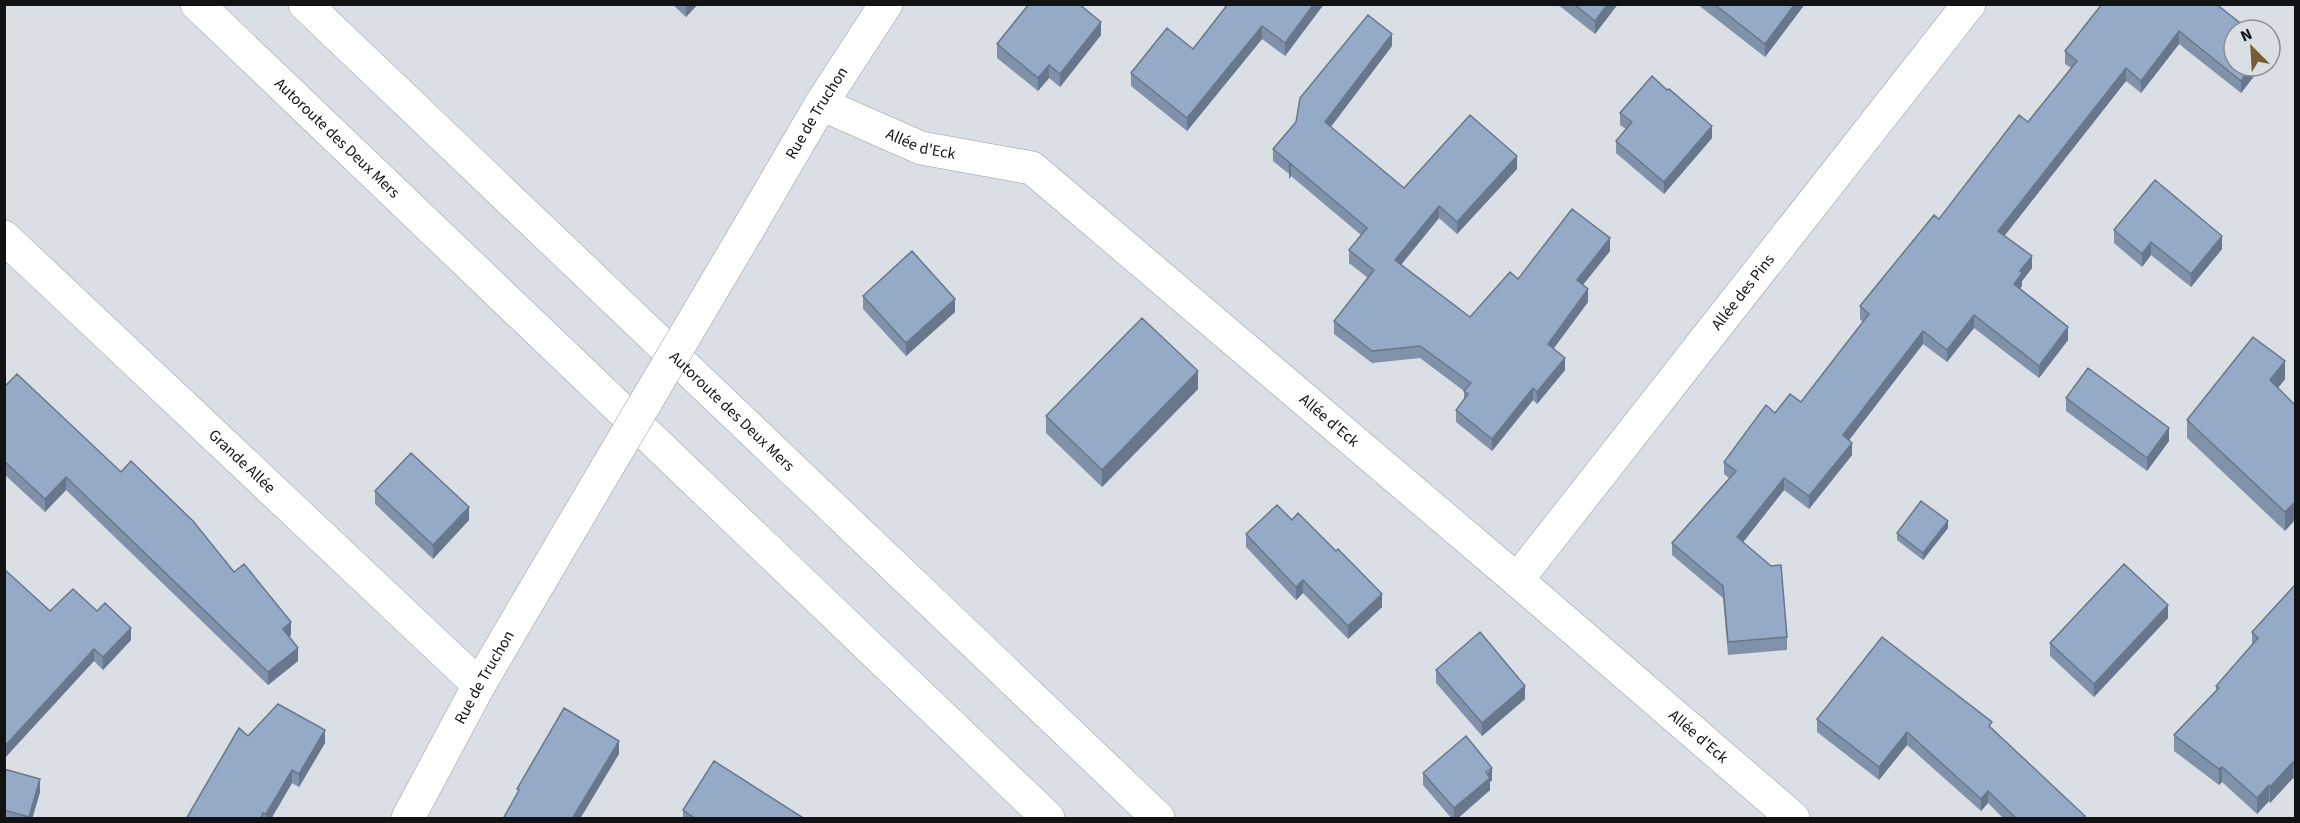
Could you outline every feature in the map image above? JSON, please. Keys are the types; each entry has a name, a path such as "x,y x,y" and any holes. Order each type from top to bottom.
{"main road":[{"name":"Autoroute des Deux Mers","path":"197,4 1048,819"},
{"name":"Autoroute des Deux Mers","path":"305,4 1158,819"},
{"name":"Rue de Truchon","path":"408,819 479,685 821,104 886,4"},
{"name":"Allée des Pins","path":"1517,580 1969,4"},
{"name":"Allée d'Eck","path":"821,104 921,148 1032,168 1517,580 1793,819"},
{"name":"Grande Allée","path":"4,237 479,685"}],"building":[{"path":"1029,4 1079,4 1101,22 1060,74 1049,65 1038,78 997,44"},
{"path":"1228,4 1314,4 1285,43 1262,26 1187,118 1131,73 1167,28 1193,49"},
{"path":"1574,4 1608,4 1595,21"},
{"path":"1714,4 1795,4 1765,44"},
{"path":"2102,4 2216,4 2234,18 2222,18 2222,66 2179,31 2141,81 2126,68 1998,231 2032,256 2020,271 2022,273 2014,284 2068,327 2039,366 1974,315 1947,350 1923,331 1843,435 1852,443 1809,496 1784,478 1737,537 1771,566 1781,565 1787,637 1728,642 1723,586 1672,543 1736,471 1724,462 1766,405 1775,413 1790,394 1801,402 1869,314 1860,306 1934,215 1939,219 2019,115 2028,122 2077,61 2065,51"},
{"path":"1368,15 1392,34 1325,122 1404,188 1470,115 1517,156 1457,222 1439,206 1395,260 1470,317 1510,272 1518,279 1572,209 1610,238 1577,280 1588,289 1548,344 1565,358 1537,392 1533,388 1492,439 1456,410 1468,394 1464,391 1471,383 1420,346 1372,351 1334,321 1374,270 1349,250 1367,228 1291,164 1289,167 1290,163 1273,149 1296,122 1300,98"},
{"path":"1652,76 1712,126 1664,182 1616,141 1632,122 1620,113"},
{"path":"2155,180 2222,236 2191,274 2151,242 2142,254 2114,230"},
{"path":"912,251 955,299 906,343 863,296"},
{"path":"1142,318 1198,371 1102,470 1046,416"},
{"path":"2253,337 2285,361 2270,380 2295,405 2295,502 2285,512 2187,420"},
{"path":"2088,368 2169,428 2147,458 2066,398"},
{"path":"17,374 121,472 131,461 193,521 234,572 244,564 291,622 283,629 298,648 268,672 66,477 45,499 4,461 4,387"},
{"path":"411,453 469,507 433,545 375,491"},
{"path":"1921,501 1948,521 1923,553 1897,533"},
{"path":"1277,505 1292,520 1298,513 1336,551 1338,549 1382,594 1348,626 1303,580 1296,587 1246,534"},
{"path":"2124,564 2168,605 2094,684 2050,643"},
{"path":"4,569 50,611 73,589 97,611 105,603 131,628 103,657 94,649 4,747"},
{"path":"2295,585 2295,766 2293,762 2257,798 2222,767 2219,769 2174,735 2219,688 2216,686 2258,638 2252,632"},
{"path":"1480,632 1525,686 1482,723 1436,670"},
{"path":"1882,637 1992,722 1989,726 2085,816 2083,819 2017,819 1988,791 1981,799 1907,732 1879,767 1817,719"},
{"path":"278,704 325,730 299,774 292,770 266,814 263,813 260,819 186,819 239,728 248,736"},
{"path":"564,708 619,741 572,819 503,819 519,790 517,789"},
{"path":"1466,736 1492,768 1486,772 1490,778 1454,808 1423,773"},
{"path":"714,761 805,819 696,819 683,810"},
{"path":"4,769 40,779 29,817 4,810"}]}
